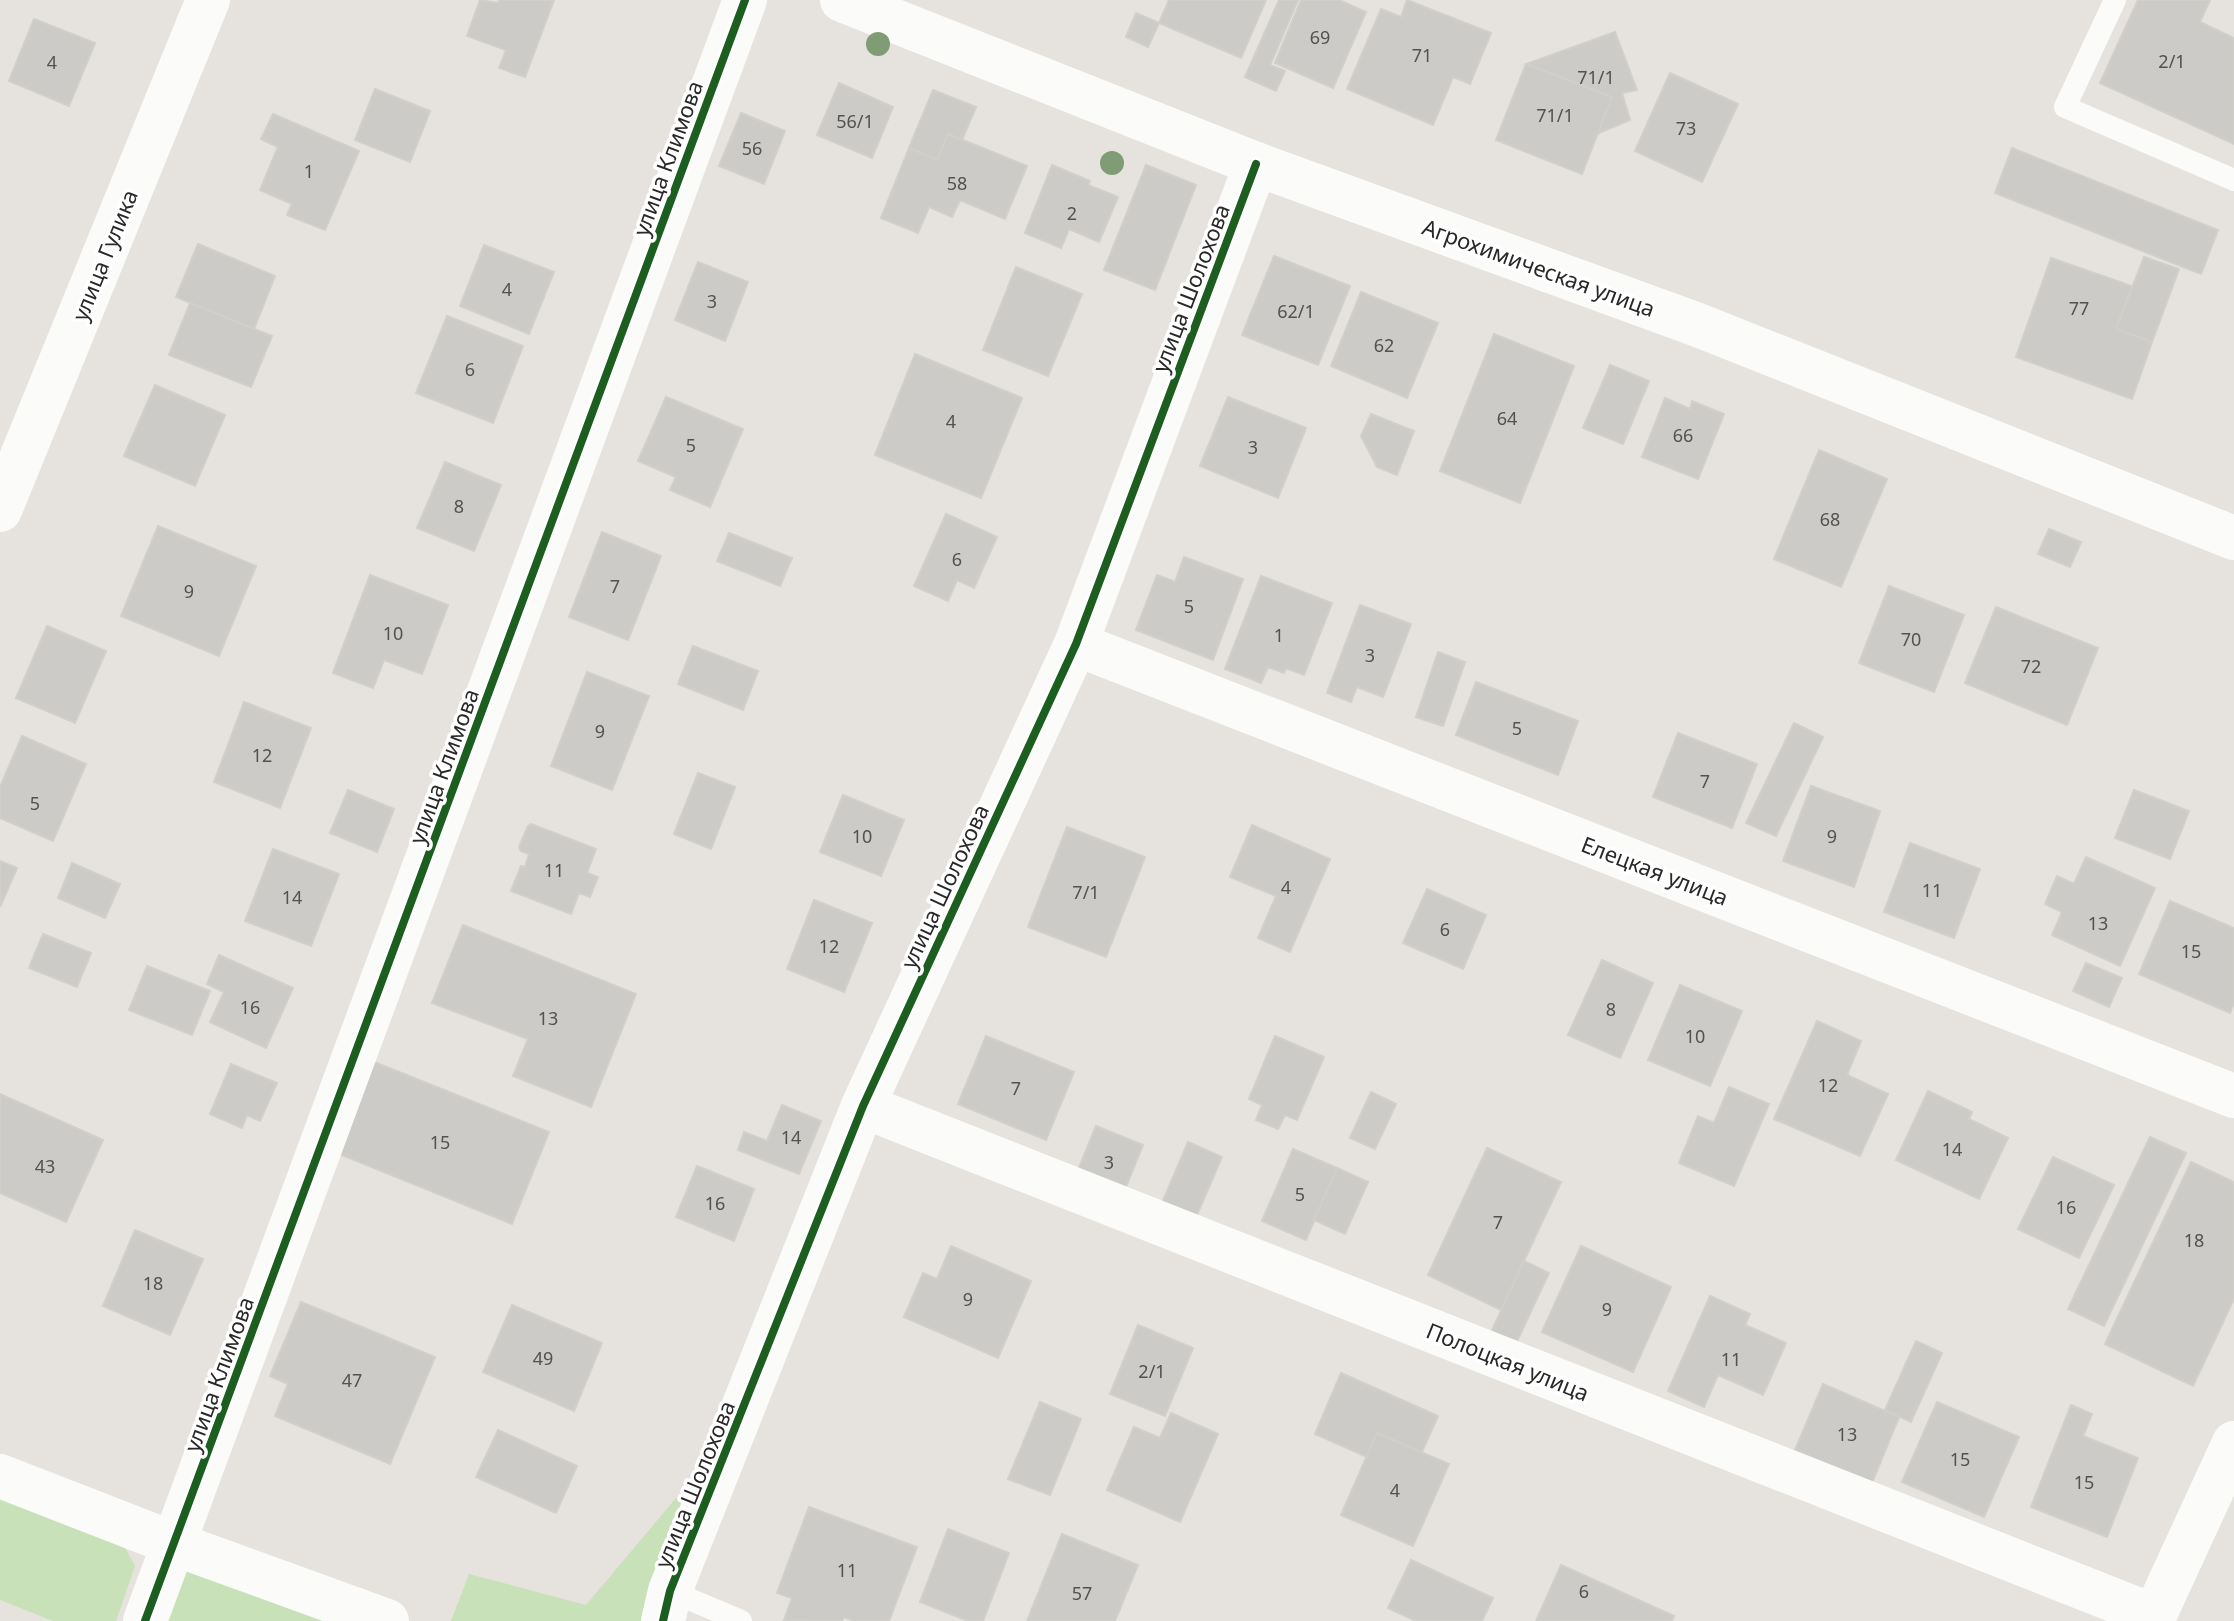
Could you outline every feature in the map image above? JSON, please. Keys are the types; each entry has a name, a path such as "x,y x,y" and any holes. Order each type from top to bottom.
{"street":[{"name":"улица Гулика","path":"0,510 208,0"},
{"name":"улица Климова","path":"145,1621 745,0"},
{"name":"Агрохимическая улица","path":"842,0 1256,164 1698,325 2234,538"},
{"name":"улица Шолохова","path":"667,1606 863,1106 1076,644 1256,164"},
{"name":"Елецкая улица","path":"1076,644 2234,1096"},
{"name":"Полоцкая улица","path":"863,1106 2153,1619"},
{"path":"2153,1619 2234,1443"},
{"path":"0,1476 387,1621"}],"lane":[{"path":"2115,0 2065,107 2234,180"},
{"path":"667,1606 741,1621"}],"green space":[{"path":"0,1498 124,1546 135,1566 116,1621 53,1621 0,1600"},
{"path":"676,1498 717,1499 663,1621 451,1621 469,1574 586,1605"},
{"path":"180,1554 359,1621 163,1621"}],"building":[{"path":"480,0 498,3 500,0 554,0 525,77 499,68 506,50 467,36"},
{"path":"1169,0 1266,0 1241,58 1159,23"},
{"path":"1279,0 1298,0 1270,65 1285,71 1276,91 1245,77"},
{"path":"1301,0 1339,0 1366,12 1333,88 1275,63"},
{"path":"1407,0 1491,33 1470,84 1453,77 1433,125 1347,89 1381,9 1401,17"},
{"path":"2138,0 2210,0 2200,22 2234,38 2234,144 2100,83"},
{"path":"1136,13 1159,23 1148,47 1126,37"},
{"path":"34,19 95,43 69,106 9,81"},
{"path":"1615,32 1637,90 1622,93 1630,120 1597,134 1612,97 1526,64"},
{"path":"1526,64 1612,97 1582,174 1496,140"},
{"path":"1670,73 1738,104 1702,182 1635,151"},
{"path":"839,83 893,107 872,158 817,135"},
{"path":"375,89 430,111 410,162 355,140"},
{"path":"933,90 976,107 962,140 948,134 937,160 909,148"},
{"path":"741,113 785,131 764,184 719,166"},
{"path":"273,114 359,151 325,230 287,215 292,204 260,190 278,147 261,139"},
{"path":"948,134 1027,166 1005,219 960,200 952,217 929,207 918,233 881,218 909,148 937,160"},
{"path":"2012,148 2218,230 2201,274 1995,193"},
{"path":"1052,165 1118,197 1099,242 1069,229 1061,248 1025,233"},
{"path":"1146,165 1196,185 1155,290 1104,270"},
{"path":"198,244 275,276 254,329 176,297"},
{"path":"484,245 554,272 529,334 460,306"},
{"path":"1274,256 1350,286 1318,365 1242,335"},
{"path":"2144,257 2179,269 2152,342 2116,329"},
{"path":"2051,258 2132,286 2116,329 2152,342 2132,399 2016,357"},
{"path":"698,262 748,282 725,341 675,320"},
{"path":"1016,267 1082,294 1048,376 983,350"},
{"path":"1361,292 1438,323 1407,398 1331,366"},
{"path":"190,303 272,336 251,387 169,355"},
{"path":"447,316 523,346 493,423 416,393"},
{"path":"1494,334 1574,366 1520,503 1440,471"},
{"path":"915,354 1022,398 981,498 875,455"},
{"path":"1610,365 1649,381 1623,444 1583,428"},
{"path":"155,385 225,415 195,486 124,456"},
{"path":"666,397 743,429 710,507 670,490 676,477 638,461"},
{"path":"1228,397 1306,428 1278,498 1200,466"},
{"path":"1665,398 1690,409 1692,401 1724,414 1698,479 1642,457"},
{"path":"1371,414 1414,431 1397,475 1377,467 1361,436"},
{"path":"1819,450 1887,479 1841,587 1774,559"},
{"path":"445,462 501,485 474,551 417,528"},
{"path":"946,514 997,537 974,588 957,580 948,601 914,586"},
{"path":"158,526 256,566 219,656 121,616"},
{"path":"2049,529 2081,542 2070,567 2038,554"},
{"path":"602,532 661,556 628,640 569,617"},
{"path":"729,533 792,558 780,586 717,561"},
{"path":"1184,557 1243,579 1213,660 1136,630 1157,575 1175,582"},
{"path":"370,575 448,605 422,674 384,660 373,688 333,673"},
{"path":"1261,576 1332,603 1304,675 1286,668 1284,673 1268,667 1261,683 1225,669"},
{"path":"1889,586 1964,615 1934,692 1859,663"},
{"path":"1360,605 1411,624 1383,697 1357,687 1351,702 1327,693"},
{"path":"1996,607 2098,648 2067,725 1965,683"},
{"path":"47,626 106,651 75,723 16,698"},
{"path":"693,646 758,671 743,710 678,684"},
{"path":"1438,652 1465,662 1443,726 1416,717"},
{"path":"587,672 649,696 612,790 551,766"},
{"path":"1476,682 1578,721 1558,775 1456,735"},
{"path":"244,702 311,728 280,808 214,782"},
{"path":"1794,723 1823,737 1776,836 1746,823"},
{"path":"1678,733 1757,764 1732,828 1653,797"},
{"path":"22,736 86,764 53,841 0,818 0,787"},
{"path":"698,773 735,787 711,849 674,834"},
{"path":"1811,786 1880,811 1854,887 1783,861"},
{"path":"348,790 394,809 377,852 330,833"},
{"path":"2134,790 2189,811 2170,859 2115,838"},
{"path":"843,795 904,820 881,876 820,852"},
{"path":"531,824 596,849 587,873 598,877 590,897 579,893 571,914 511,891 529,854 519,847"},
{"path":"1252,825 1330,859 1290,952 1258,938 1276,896 1230,877"},
{"path":"1067,827 1145,857 1106,957 1028,927"},
{"path":"1910,843 1980,869 1954,938 1884,912"},
{"path":"273,849 339,874 311,946 245,921"},
{"path":"2086,857 2155,888 2120,966 2052,935 2062,912 2045,904 2057,876 2074,884"},
{"path":"0,861 17,868 0,907"},
{"path":"72,863 120,884 105,918 58,898"},
{"path":"1427,889 1486,915 1463,969 1403,943"},
{"path":"814,900 872,923 844,992 787,969"},
{"path":"2170,901 2234,928 2234,1003 2230,1013 2139,974"},
{"path":"463,925 636,994 591,1107 513,1076 528,1039 432,1003"},
{"path":"43,934 91,953 77,987 29,968"},
{"path":"219,955 293,988 266,1048 210,1022 224,992 207,984"},
{"path":"1602,960 1653,983 1620,1058 1568,1035"},
{"path":"2086,963 2122,978 2109,1007 2073,991"},
{"path":"147,966 210,991 192,1035 129,1010"},
{"path":"1680,985 1742,1011 1710,1086 1648,1060"},
{"path":"1817,1021 1861,1041 1847,1075 1888,1094 1860,1156 1774,1119"},
{"path":"986,1036 1074,1072 1046,1140 958,1104"},
{"path":"1275,1036 1324,1057 1297,1120 1285,1115 1278,1129 1256,1120 1262,1105 1249,1099"},
{"path":"369,1060 549,1132 512,1224 332,1151"},
{"path":"231,1064 277,1083 260,1121 247,1115 242,1128 210,1114"},
{"path":"1729,1087 1769,1104 1734,1186 1679,1163 1698,1116 1714,1123"},
{"path":"1928,1091 1972,1112 1969,1119 2008,1138 1979,1199 1896,1160"},
{"path":"1371,1092 1396,1104 1375,1149 1350,1138"},
{"path":"0,1094 103,1140 66,1222 0,1193"},
{"path":"782,1105 821,1121 799,1174 738,1150 744,1132 767,1141"},
{"path":"1096,1126 1143,1145 1121,1199 1074,1180"},
{"path":"2150,1137 2186,1153 2104,1326 2068,1309"},
{"path":"1188,1142 1222,1157 1190,1231 1156,1217"},
{"path":"1487,1148 1561,1182 1501,1310 1428,1275"},
{"path":"1293,1149 1337,1168 1306,1240 1262,1221"},
{"path":"2053,1157 2114,1185 2079,1258 2018,1229"},
{"path":"2191,1162 2234,1182 2234,1299 2193,1386 2105,1344"},
{"path":"697,1166 754,1189 734,1241 676,1217"},
{"path":"1337,1168 1368,1182 1345,1234 1314,1220"},
{"path":"135,1230 203,1259 170,1335 103,1306"},
{"path":"951,1246 1031,1281 998,1358 904,1317 923,1273 937,1279"},
{"path":"1581,1246 1671,1287 1633,1372 1542,1332"},
{"path":"1524,1261 1549,1273 1512,1352 1487,1341"},
{"path":"1710,1296 1750,1314 1745,1325 1786,1343 1763,1395 1718,1375 1704,1407 1668,1391"},
{"path":"301,1302 435,1357 390,1464 275,1416 288,1384 270,1376"},
{"path":"512,1305 602,1343 574,1411 483,1372"},
{"path":"1138,1325 1193,1348 1165,1416 1110,1394"},
{"path":"1916,1341 1942,1353 1911,1422 1885,1410"},
{"path":"1341,1373 1438,1416 1422,1452 1377,1433 1367,1457 1315,1434"},
{"path":"1823,1384 1899,1417 1872,1483 1795,1450"},
{"path":"1040,1402 1081,1419 1050,1495 1008,1479"},
{"path":"1937,1402 2019,1437 1984,1517 1902,1482"},
{"path":"2071,1405 2092,1414 2083,1436 2138,1458 2107,1537 2031,1507"},
{"path":"1171,1413 1218,1434 1180,1522 1107,1490 1134,1427 1160,1438"},
{"path":"498,1430 577,1466 556,1513 476,1477"},
{"path":"1377,1433 1449,1464 1413,1546 1341,1515"},
{"path":"809,1507 917,1547 889,1621 854,1621 844,1617 842,1621 784,1620 792,1598 777,1593"},
{"path":"948,1529 1009,1553 983,1621 968,1621 920,1602"},
{"path":"1062,1534 1138,1565 1115,1621 1027,1621"},
{"path":"1411,1560 1493,1598 1482,1621 1416,1621 1388,1608"},
{"path":"1561,1565 1674,1616 1672,1621 1536,1621"}],"cycle path":[{"path":"145,1621 745,0"},
{"path":"663,1621 670,1591 863,1106 1076,644 1256,164"}]}
